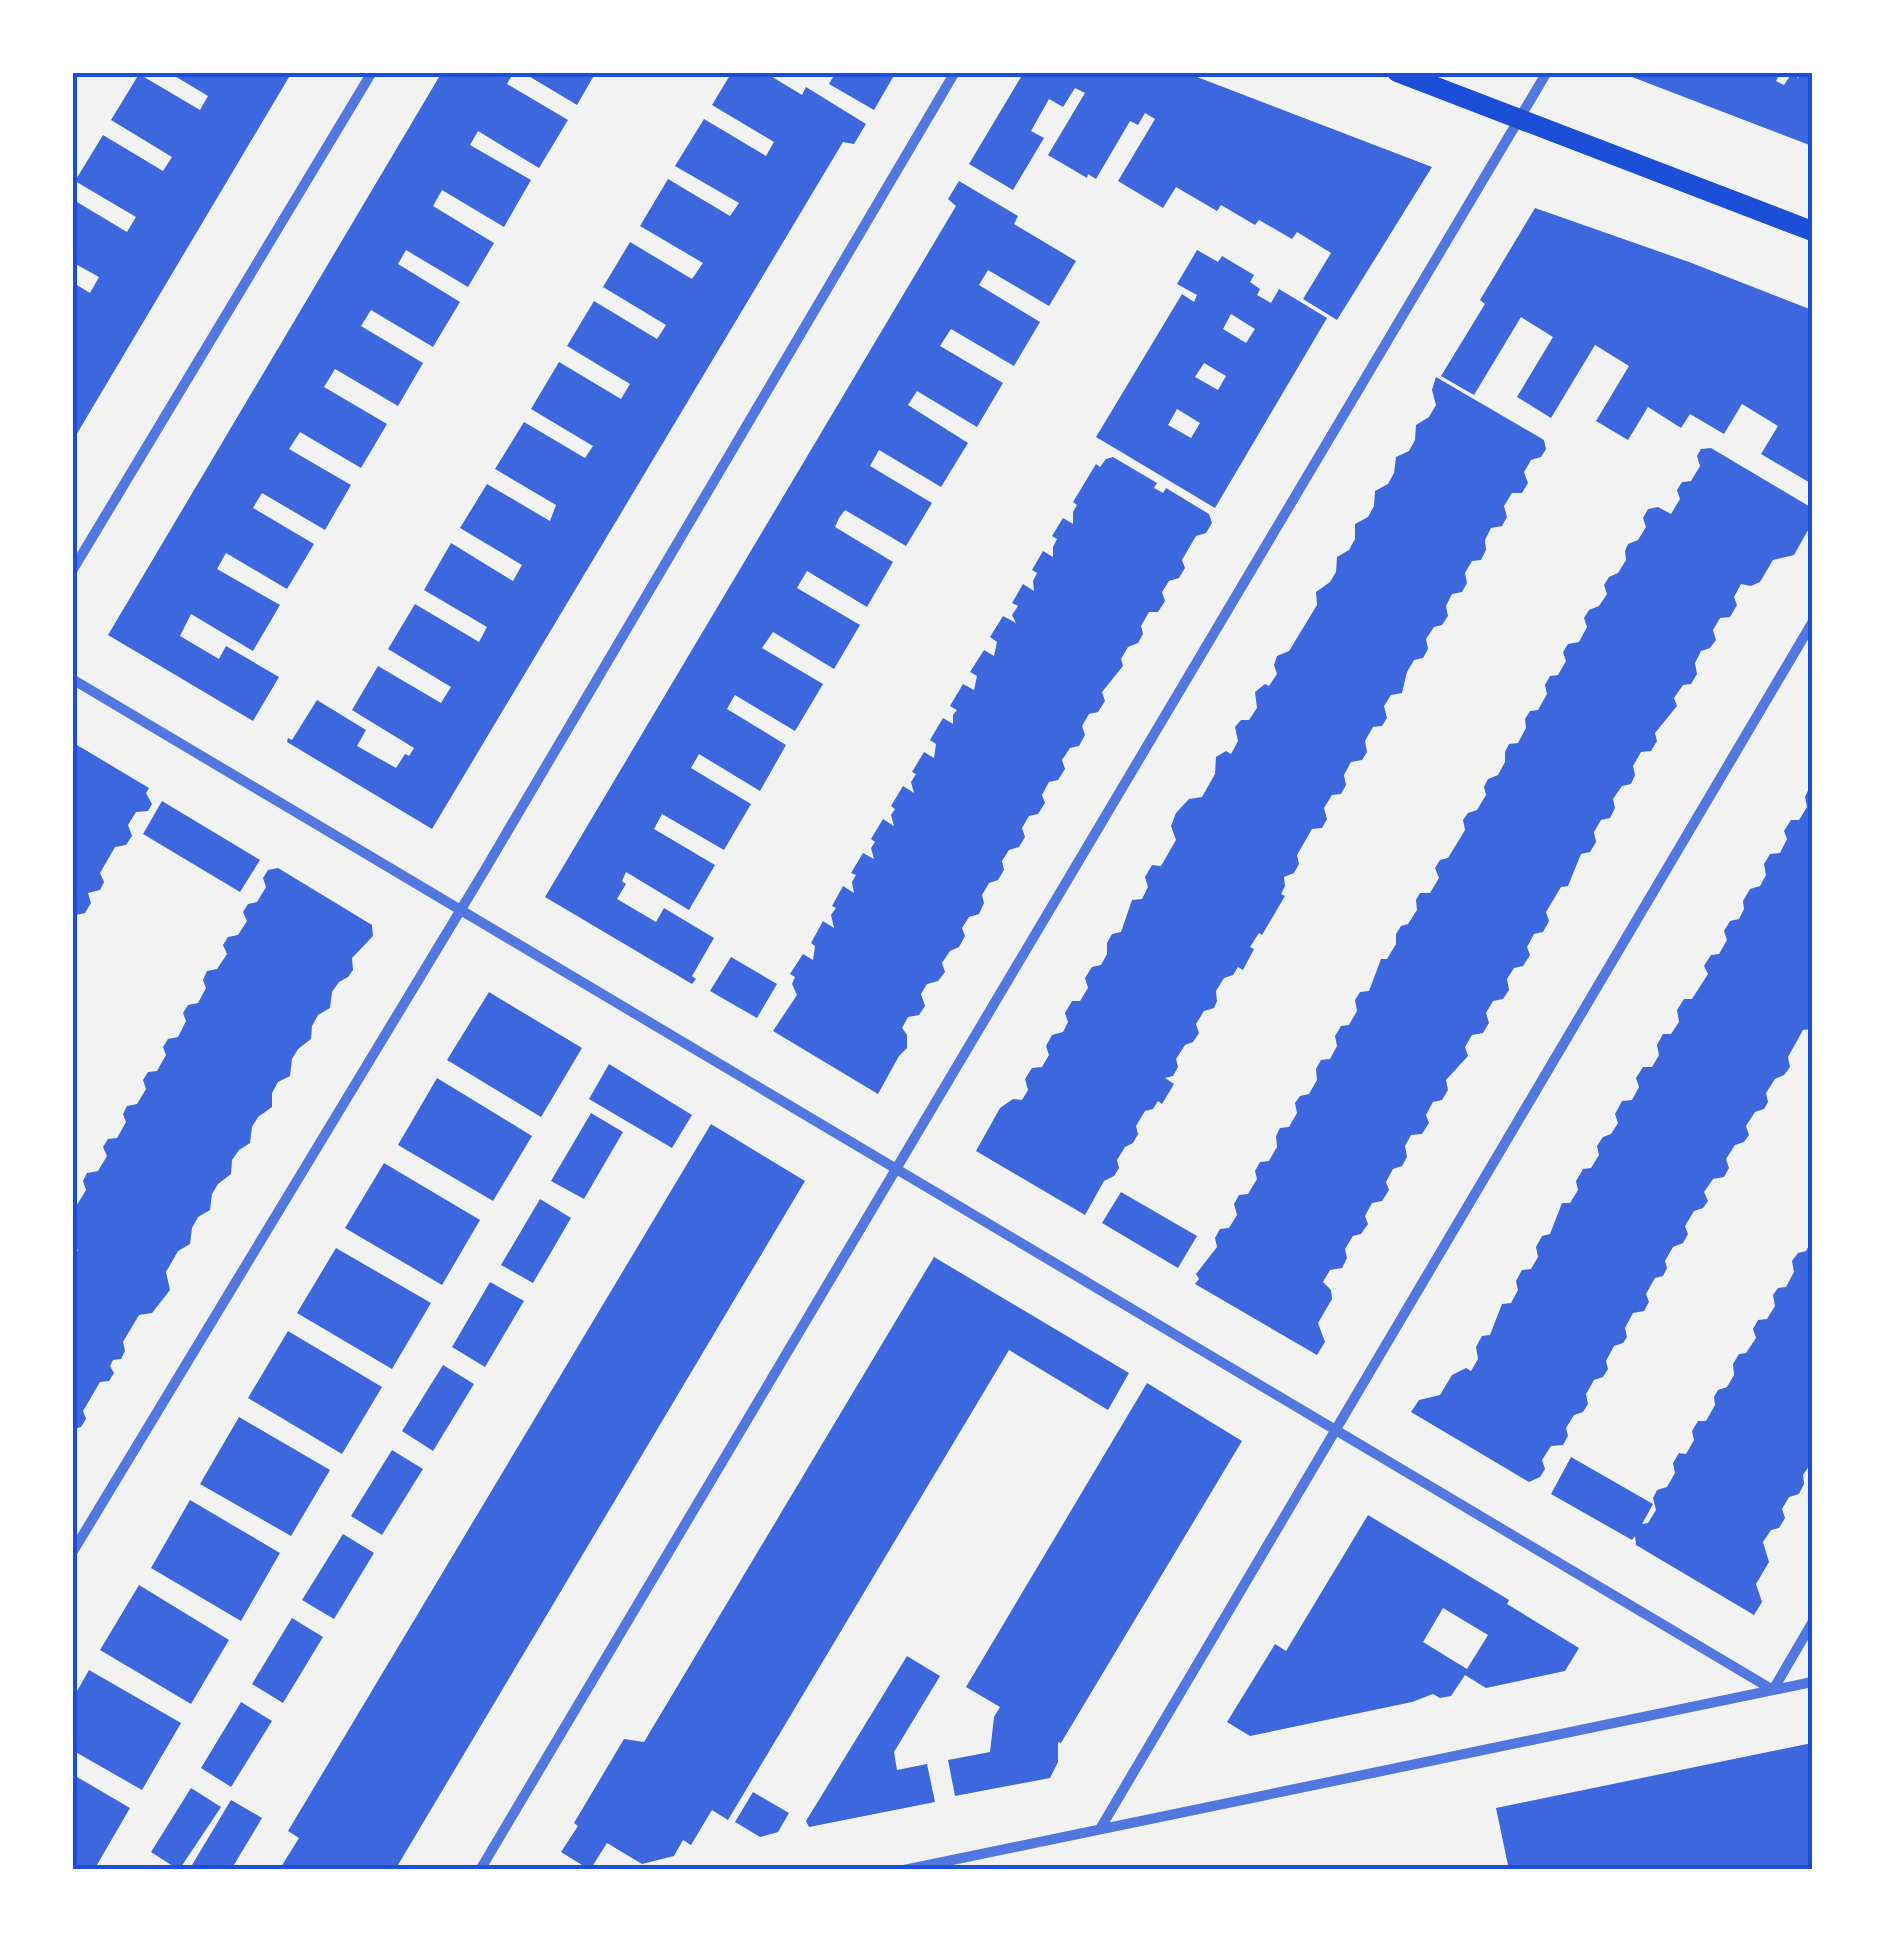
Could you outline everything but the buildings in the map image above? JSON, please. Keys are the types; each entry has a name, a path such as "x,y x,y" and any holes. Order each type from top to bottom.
{"main road":[{"path":"1397,72 1812,231"}],"street":[{"path":"72,571 372,72"},
{"path":"72,1553 460,910 955,72"},
{"path":"480,1870 1547,72"},
{"path":"1100,1829 1812,623"},
{"path":"72,679 1773,1690"},
{"path":"1773,1690 1812,1623"},
{"path":"904,1870 1812,1682"}]}
